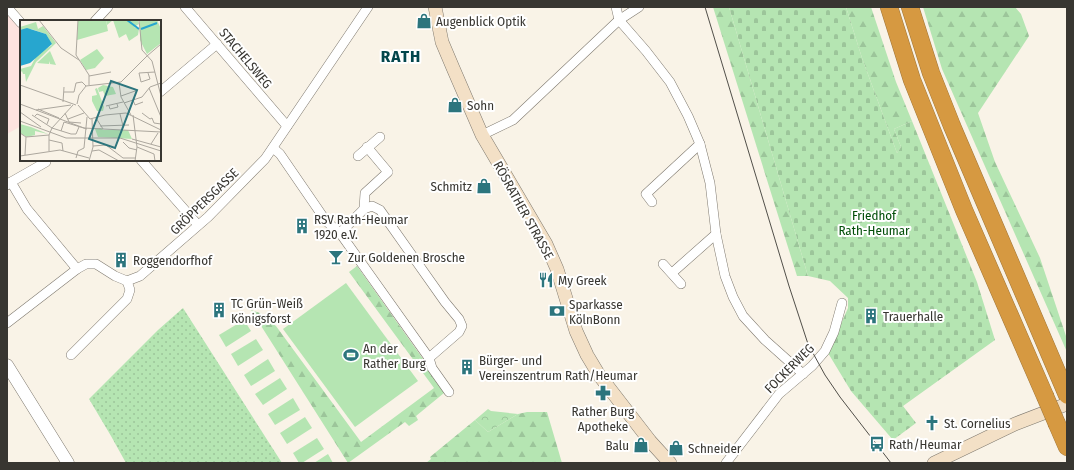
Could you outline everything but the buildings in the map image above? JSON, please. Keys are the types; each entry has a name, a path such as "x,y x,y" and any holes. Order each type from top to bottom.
{"highway":[{"path":"889,7 912,80 964,210 1067,447"},
{"path":"910,7 931,73 952,126 1066,396"}],"main road":[{"name":"RÖSRATHER STRASSE","path":"435,7 442,42 482,135 546,244 557,269 576,331 587,355 599,375 650,441 670,463"},
{"path":"934,463 1015,424 1066,396"}],"street":[{"path":"7,7 20,22"},
{"name":"STACHELSWEG","path":"185,7 287,126"},
{"name":"GRÖPPERSGASSE","path":"127,281 133,280 140,276 198,225 254,170 273,148 368,7"},
{"path":"616,7 619,20 670,82 688,116 700,144 710,183 716,234 725,276 733,297 743,316 765,340 803,374"},
{"path":"482,135 513,120 619,20 640,7"},
{"path":"96,20 102,9"},
{"path":"161,91 217,44"},
{"path":"358,156 380,137"},
{"path":"652,202 646,194 700,144"},
{"path":"364,209 365,193 388,172 368,147"},
{"path":"273,148 280,154 326,221 340,233 429,358 432,368 449,392"},
{"path":"142,161 198,225"},
{"path":"46,162 9,183 27,209 77,269"},
{"path":"340,233 364,209 372,206 380,210 445,302 459,319 462,326 459,332 429,358"},
{"path":"672,273 716,234"},
{"path":"7,323 77,269 86,264 96,264 115,276 127,281 130,290 127,299 72,355"},
{"path":"663,264 681,284"},
{"name":"FOCKERWEG","path":"726,463 779,394 803,374 825,351 834,332 842,303"},
{"path":"7,365 68,463"}],"shaded area":[{"path":"7,12 20,27 20,127 7,134"}],"green space":[{"path":"713,7 729,7 808,276 797,276"},
{"name":"Friedhof Rath-Heumar","path":"729,7 846,7 862,58 897,153 901,147 894,129 912,121 977,282 995,340 903,406 916,423 893,440 851,391 828,353 848,308 848,298 830,281 808,276"},
{"path":"846,7 871,7 896,82 912,121 894,129 901,147 897,153 862,58"},
{"path":"923,7 1015,7 1021,14 1029,36 978,113 995,162 1040,258 1067,339 1067,352 942,69"},
{"path":"357,266 448,392 444,393 416,416 418,420 409,426 405,422 348,463 251,310 260,313 276,326 361,442 434,388 349,272"},
{"name":"An der Rather Burg","path":"346,283 418,381 355,427 283,329"},
{"path":"183,308 282,463 126,463 89,399 158,330"},
{"path":"244,320 251,331 226,347 219,335"},
{"path":"256,339 263,350 238,366 231,354"},
{"path":"268,359 275,371 251,386 244,375"},
{"path":"280,378 287,389 263,405 255,394"},
{"path":"293,398 300,410 275,425 268,414"},
{"path":"488,409 491,411 518,414 488,432 475,420"},
{"path":"527,412 547,412 562,463 426,463 431,459 430,457 475,420 488,432 518,414"},
{"path":"305,417 312,428 287,444 280,433"},
{"path":"317,438 324,449 302,463 299,463 293,453"},
{"path":"328,454 333,463 314,463"}],"tram line":[{"path":"705,7 789,286 808,344 825,375 840,397 891,463"}],"place":[{"name":"Augenblick Optik","path":"424,21"},
{"name":"Sohn","path":"455,105"},
{"name":"Schmitz","path":"484,186"},
{"name":"RSV Rath-Heumar 1920 e.V.","path":"302,226"},
{"name":"Zur Goldenen Brosche","path":"336,257"},
{"name":"Roggendorfhof","path":"121,260"},
{"name":"My Greek","path":"546,280"},
{"name":"TC Grün-Weiß Königsforst","path":"219,310"},
{"name":"Sparkasse KölnBonn","path":"557,311"},
{"name":"Trauerhalle","path":"871,316"},
{"name":"An der Rather Burg","path":"351,355"},
{"name":"Bürger- und Vereinszentrum Rath/Heumar","path":"467,367"},
{"name":"Rather Burg Apotheke","path":"603,393"},
{"name":"St. Cornelius","path":"932,423"},
{"name":"Rath/Heumar","path":"877,444"},
{"name":"Balu","path":"641,445"},
{"name":"Schneider","path":"676,448"}],"district":[{"name":"RATH","path":"401,56"}]}
